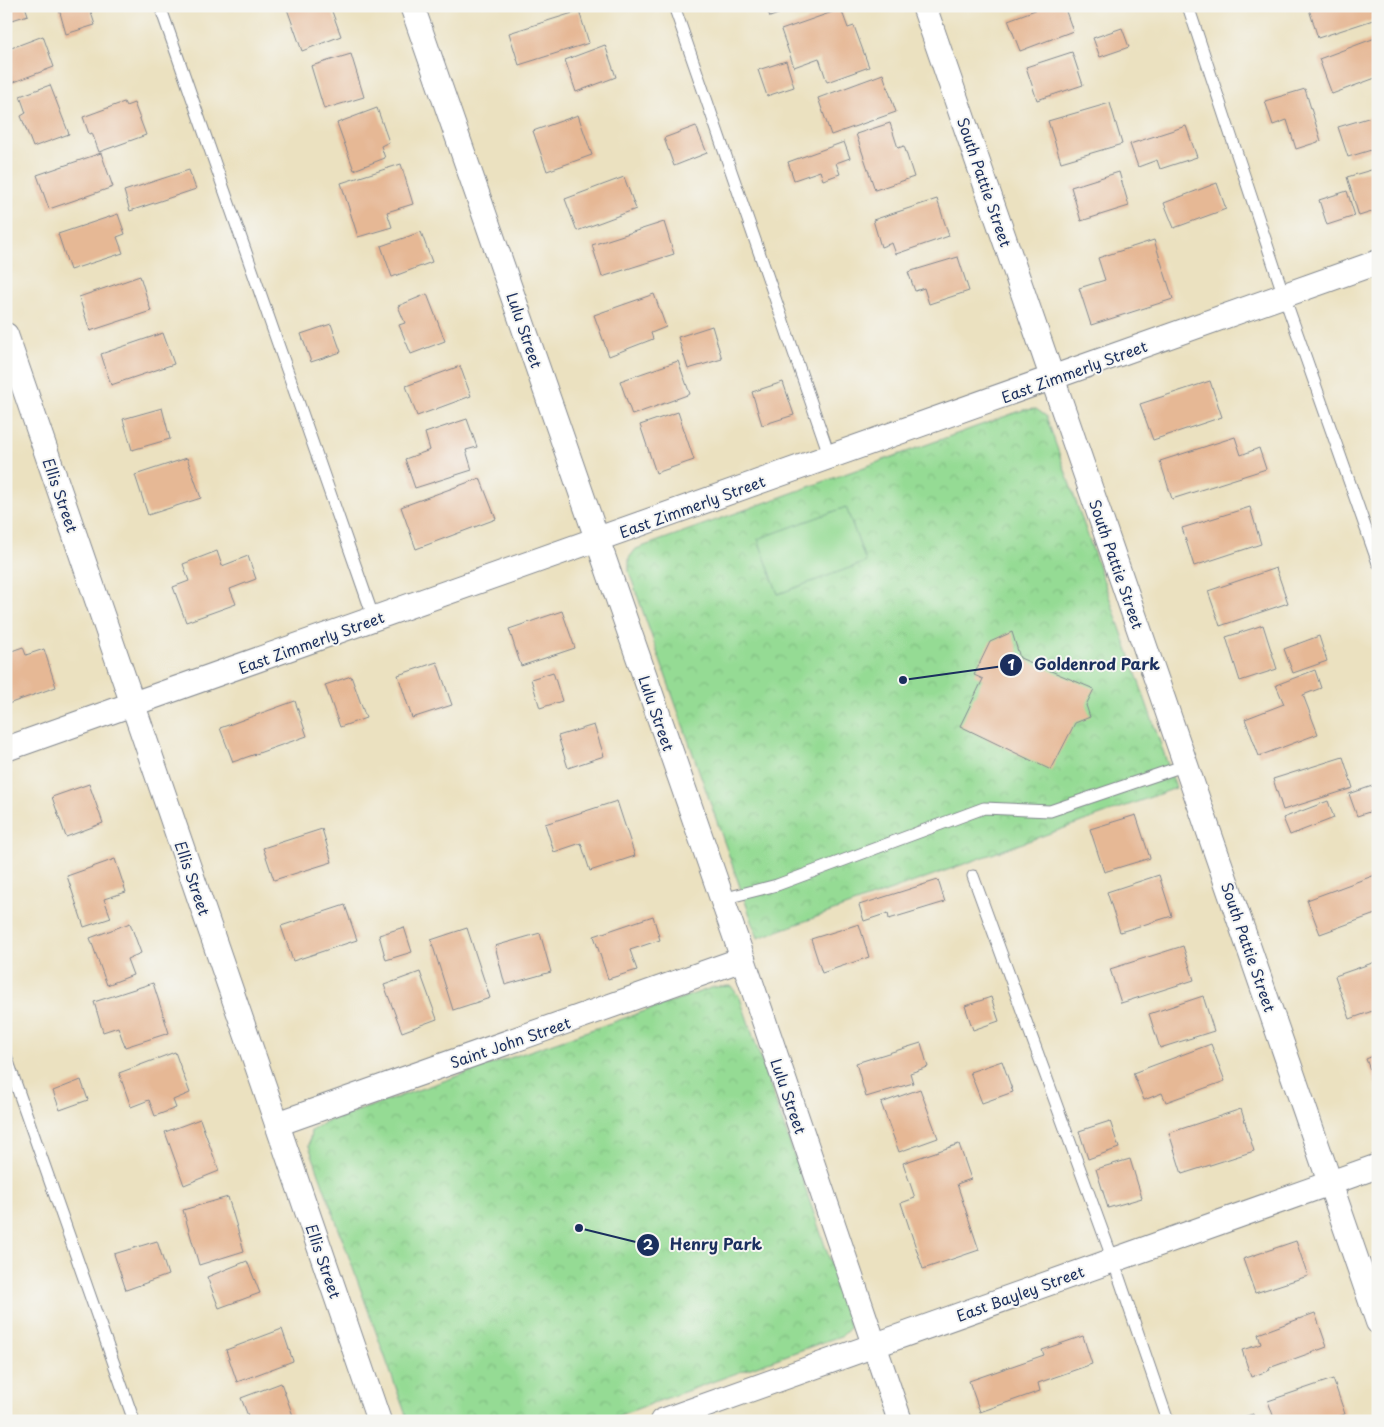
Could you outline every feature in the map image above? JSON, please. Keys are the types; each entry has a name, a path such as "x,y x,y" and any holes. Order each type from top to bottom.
{"street":[{"name":"Lulu Street","path":"412,6 743,959 900,1421"},
{"name":"South Pattie Street","path":"924,6 1378,1322"},
{"name":"East Zimmerly Street","path":"6,749 1053,379 1378,262"},
{"name":"Ellis Street","path":"6,336 378,1421"},
{"name":"Saint John Street","path":"277,1124 743,959"},
{"name":"East Bayley Street","path":"662,1421 1378,1166"}],"lane":[{"path":"160,6 374,619"},
{"path":"674,6 830,458"},
{"path":"1188,6 1284,296 1378,562"},
{"path":"722,899 777,885 984,808 1050,812 1186,764"},
{"path":"973,876 1113,1260 1168,1421"},
{"path":"6,1056 134,1421"}],"green space":[{"path":"1036,409 1046,416 1176,788 758,938 629,572 629,558 636,549 1023,410"},
{"path":"846,507 866,562 778,594 758,539"},
{"path":"731,986 740,998 847,1310 850,1328 843,1335 603,1421 408,1421 309,1146 311,1131 323,1123 714,987"}],"building":[{"path":"6,6 25,6 28,15 6,22"},
{"path":"67,6 89,6 95,25 66,34 59,9"},
{"path":"286,6 330,6 341,36 302,51"},
{"path":"766,6 800,6 770,17"},
{"path":"1046,6 1064,6 1073,31 1020,51 1008,20"},
{"path":"1308,6 1372,6 1376,19 1318,38"},
{"path":"841,9 848,28 854,26 869,67 827,82 819,58 794,67 781,30"},
{"path":"579,11 589,43 519,65 509,33"},
{"path":"1122,28 1129,47 1100,57 1093,38"},
{"path":"43,36 54,67 6,85 6,50"},
{"path":"1378,37 1378,77 1332,94 1319,59"},
{"path":"605,45 616,77 576,92 565,60"},
{"path":"1072,52 1083,85 1037,100 1026,67"},
{"path":"351,54 364,97 324,109 311,66"},
{"path":"786,61 794,87 767,96 758,70"},
{"path":"883,74 896,112 831,135 818,98"},
{"path":"50,85 69,134 33,147 21,116 26,113 20,96"},
{"path":"1305,89 1321,141 1296,149 1287,120 1273,125 1265,101"},
{"path":"124,102 126,106 134,103 146,135 99,152 92,133 89,134 83,117"},
{"path":"1110,103 1122,144 1061,162 1048,121"},
{"path":"377,108 389,142 381,146 385,158 354,170 337,123"},
{"path":"578,115 592,155 547,171 533,131"},
{"path":"1378,115 1378,148 1348,157 1338,127"},
{"path":"890,123 898,148 904,146 914,177 875,190 856,134"},
{"path":"696,126 707,153 674,166 664,138"},
{"path":"1186,126 1197,157 1160,169 1157,160 1138,167 1130,144"},
{"path":"844,142 850,158 836,163 840,174 823,180 820,171 794,180 788,162"},
{"path":"101,153 113,187 49,209 37,175"},
{"path":"401,164 413,204 387,212 392,227 358,237 341,183"},
{"path":"1378,168 1378,210 1359,216 1347,177"},
{"path":"189,170 196,189 130,211 124,191"},
{"path":"1119,172 1129,206 1081,221 1071,187"},
{"path":"624,177 636,209 577,231 565,199"},
{"path":"1217,183 1226,209 1174,228 1164,203"},
{"path":"1347,191 1355,216 1327,225 1319,200"},
{"path":"937,199 949,236 896,254 892,243 881,247 873,220"},
{"path":"118,214 125,234 117,237 123,253 70,270 58,234"},
{"path":"664,222 674,254 602,277 592,245"},
{"path":"421,232 432,262 392,277 381,246"},
{"path":"1154,240 1173,299 1091,325 1079,288 1105,280 1098,258"},
{"path":"958,257 969,291 929,304 924,288 915,291 908,272"},
{"path":"140,276 151,311 90,331 79,297"},
{"path":"427,294 445,341 411,354 399,325 405,323 398,306"},
{"path":"654,294 666,327 651,333 653,339 609,356 594,315"},
{"path":"331,324 341,352 311,362 301,334"},
{"path":"712,326 722,359 688,369 678,337"},
{"path":"163,333 174,364 111,385 101,354"},
{"path":"678,361 690,394 632,415 620,381"},
{"path":"460,366 471,396 417,416 406,386"},
{"path":"1210,381 1222,417 1153,440 1140,404"},
{"path":"783,382 794,415 762,425 752,392"},
{"path":"162,408 170,439 132,450 123,419"},
{"path":"678,412 694,460 656,473 640,425"},
{"path":"467,419 477,447 466,450 472,470 415,488 405,459 430,450 425,433"},
{"path":"1235,437 1241,455 1259,448 1266,469 1172,499 1160,461"},
{"path":"187,458 201,498 148,515 135,475"},
{"path":"480,478 496,519 416,549 401,507"},
{"path":"1250,507 1261,544 1194,566 1182,528"},
{"path":"217,551 222,566 248,556 256,579 230,589 236,604 186,622 173,587 189,581 183,564"},
{"path":"1276,568 1288,603 1220,626 1208,591"},
{"path":"562,611 575,648 521,666 509,629"},
{"path":"1263,625 1277,669 1240,681 1226,637"},
{"path":"1012,632 1020,658 1094,689 1086,705 1090,717 1075,723 1051,770 960,726 983,679 974,675 990,642"},
{"path":"1319,636 1327,661 1293,673 1284,649"},
{"path":"23,647 26,655 44,649 56,687 8,704 6,698 6,653"},
{"path":"437,662 452,705 412,718 398,675"},
{"path":"1315,670 1321,688 1303,695 1318,734 1259,756 1245,719 1284,704 1276,685"},
{"path":"553,672 562,701 540,708 531,679"},
{"path":"351,676 366,718 340,727 325,685"},
{"path":"295,701 307,736 233,762 220,728"},
{"path":"594,725 604,756 568,768 558,736"},
{"path":"1343,757 1353,788 1283,810 1273,779"},
{"path":"89,784 103,823 66,837 52,797"},
{"path":"1378,784 1378,809 1357,816 1349,794"},
{"path":"617,801 635,856 590,871 581,843 554,852 545,824"},
{"path":"1328,801 1334,818 1290,835 1283,818"},
{"path":"1136,815 1150,858 1104,872 1090,829"},
{"path":"322,829 332,862 274,880 263,848"},
{"path":"115,859 126,892 104,899 111,918 84,927 67,876"},
{"path":"1378,874 1378,913 1320,934 1307,900"},
{"path":"1159,875 1172,916 1120,932 1107,892"},
{"path":"938,880 945,902 889,919 888,913 864,921 859,905"},
{"path":"345,905 357,940 293,961 281,926"},
{"path":"653,916 660,940 630,950 637,970 608,979 594,936"},
{"path":"130,923 141,953 127,959 133,975 107,985 90,938"},
{"path":"859,924 869,957 822,973 811,939"},
{"path":"404,927 412,952 386,960 379,935"},
{"path":"467,928 490,998 453,1010 431,940"},
{"path":"540,933 551,972 505,985 495,946"},
{"path":"1183,946 1194,980 1121,1003 1110,969"},
{"path":"1378,961 1378,1009 1350,1019 1335,976"},
{"path":"420,972 437,1019 402,1032 384,985"},
{"path":"153,983 169,1033 125,1047 118,1027 103,1032 94,1002"},
{"path":"1203,996 1214,1031 1160,1048 1149,1014"},
{"path":"991,997 999,1021 973,1030 965,1006"},
{"path":"921,1043 928,1067 910,1073 913,1083 866,1097 856,1063"},
{"path":"1211,1044 1225,1081 1166,1102 1162,1093 1144,1100 1133,1073"},
{"path":"175,1052 190,1093 173,1100 176,1108 155,1116 149,1100 131,1107 119,1073"},
{"path":"1378,1054 1378,1091 1366,1059"},
{"path":"1002,1061 1013,1092 982,1103 970,1072"},
{"path":"81,1080 88,1100 60,1110 53,1091"},
{"path":"920,1089 938,1138 899,1152 881,1103"},
{"path":"1241,1109 1254,1151 1182,1174 1169,1133"},
{"path":"200,1119 219,1171 184,1185 165,1132"},
{"path":"1110,1121 1119,1148 1088,1159 1079,1131"},
{"path":"959,1144 971,1179 957,1184 979,1250 923,1269 901,1203 915,1198 903,1163"},
{"path":"1130,1159 1142,1198 1108,1208 1096,1169"},
{"path":"228,1197 244,1251 199,1265 183,1210"},
{"path":"157,1241 168,1275 126,1290 114,1254"},
{"path":"1296,1241 1308,1276 1255,1293 1243,1259"},
{"path":"247,1261 260,1293 219,1308 207,1277"},
{"path":"1315,1313 1327,1347 1269,1368 1270,1370 1251,1377 1242,1350 1261,1344 1258,1334"},
{"path":"282,1329 293,1361 237,1382 226,1350"},
{"path":"1083,1336 1092,1364 1038,1383 1040,1391 980,1412 969,1381 1044,1355 1042,1350"},
{"path":"1333,1379 1345,1414 1327,1421 1275,1421 1268,1401"},
{"path":"281,1383 295,1421 250,1421 241,1398"},
{"path":"1253,1414 1255,1421 1234,1421 1234,1420"}],"place":[{"name":"Goldenrod Park","path":"903,680"},
{"name":"Henry Park","path":"579,1228"}]}
